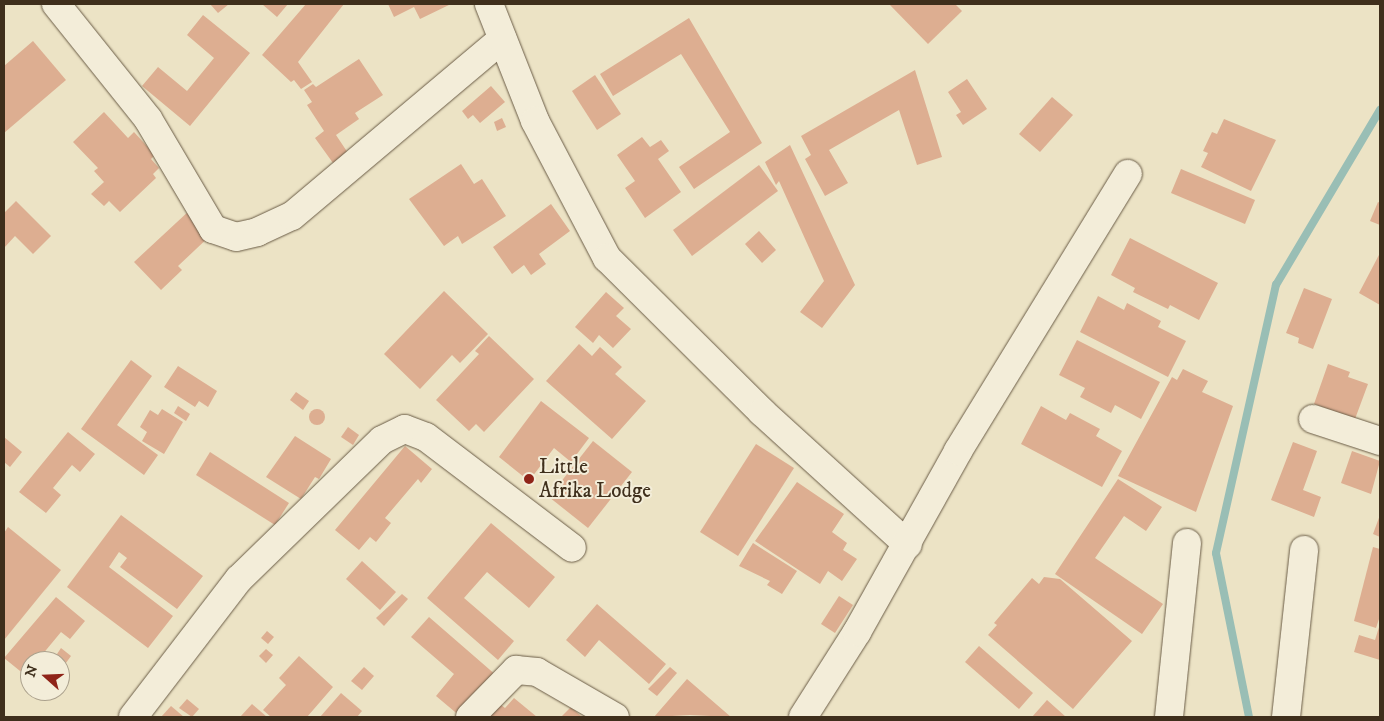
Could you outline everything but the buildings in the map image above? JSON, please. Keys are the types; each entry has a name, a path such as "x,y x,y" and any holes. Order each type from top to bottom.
{"street":[{"path":"56,4 148,119 213,229 236,237 257,232 292,216 502,38"},
{"path":"489,4 535,121 608,258 762,412 908,545"},
{"path":"803,717 908,545 958,451 1128,174"},
{"path":"1313,419 1380,441"},
{"path":"133,717 239,579 382,440 405,429 426,437 572,548"},
{"path":"1169,717 1187,543"},
{"path":"1286,717 1304,550"},
{"path":"470,717 516,670 537,672 615,717"}],"waterway":[{"path":"1249,717 1216,553 1276,285 1380,110"}],"place":[{"name":"Little Afrika Lodge","path":"529,479"}]}
